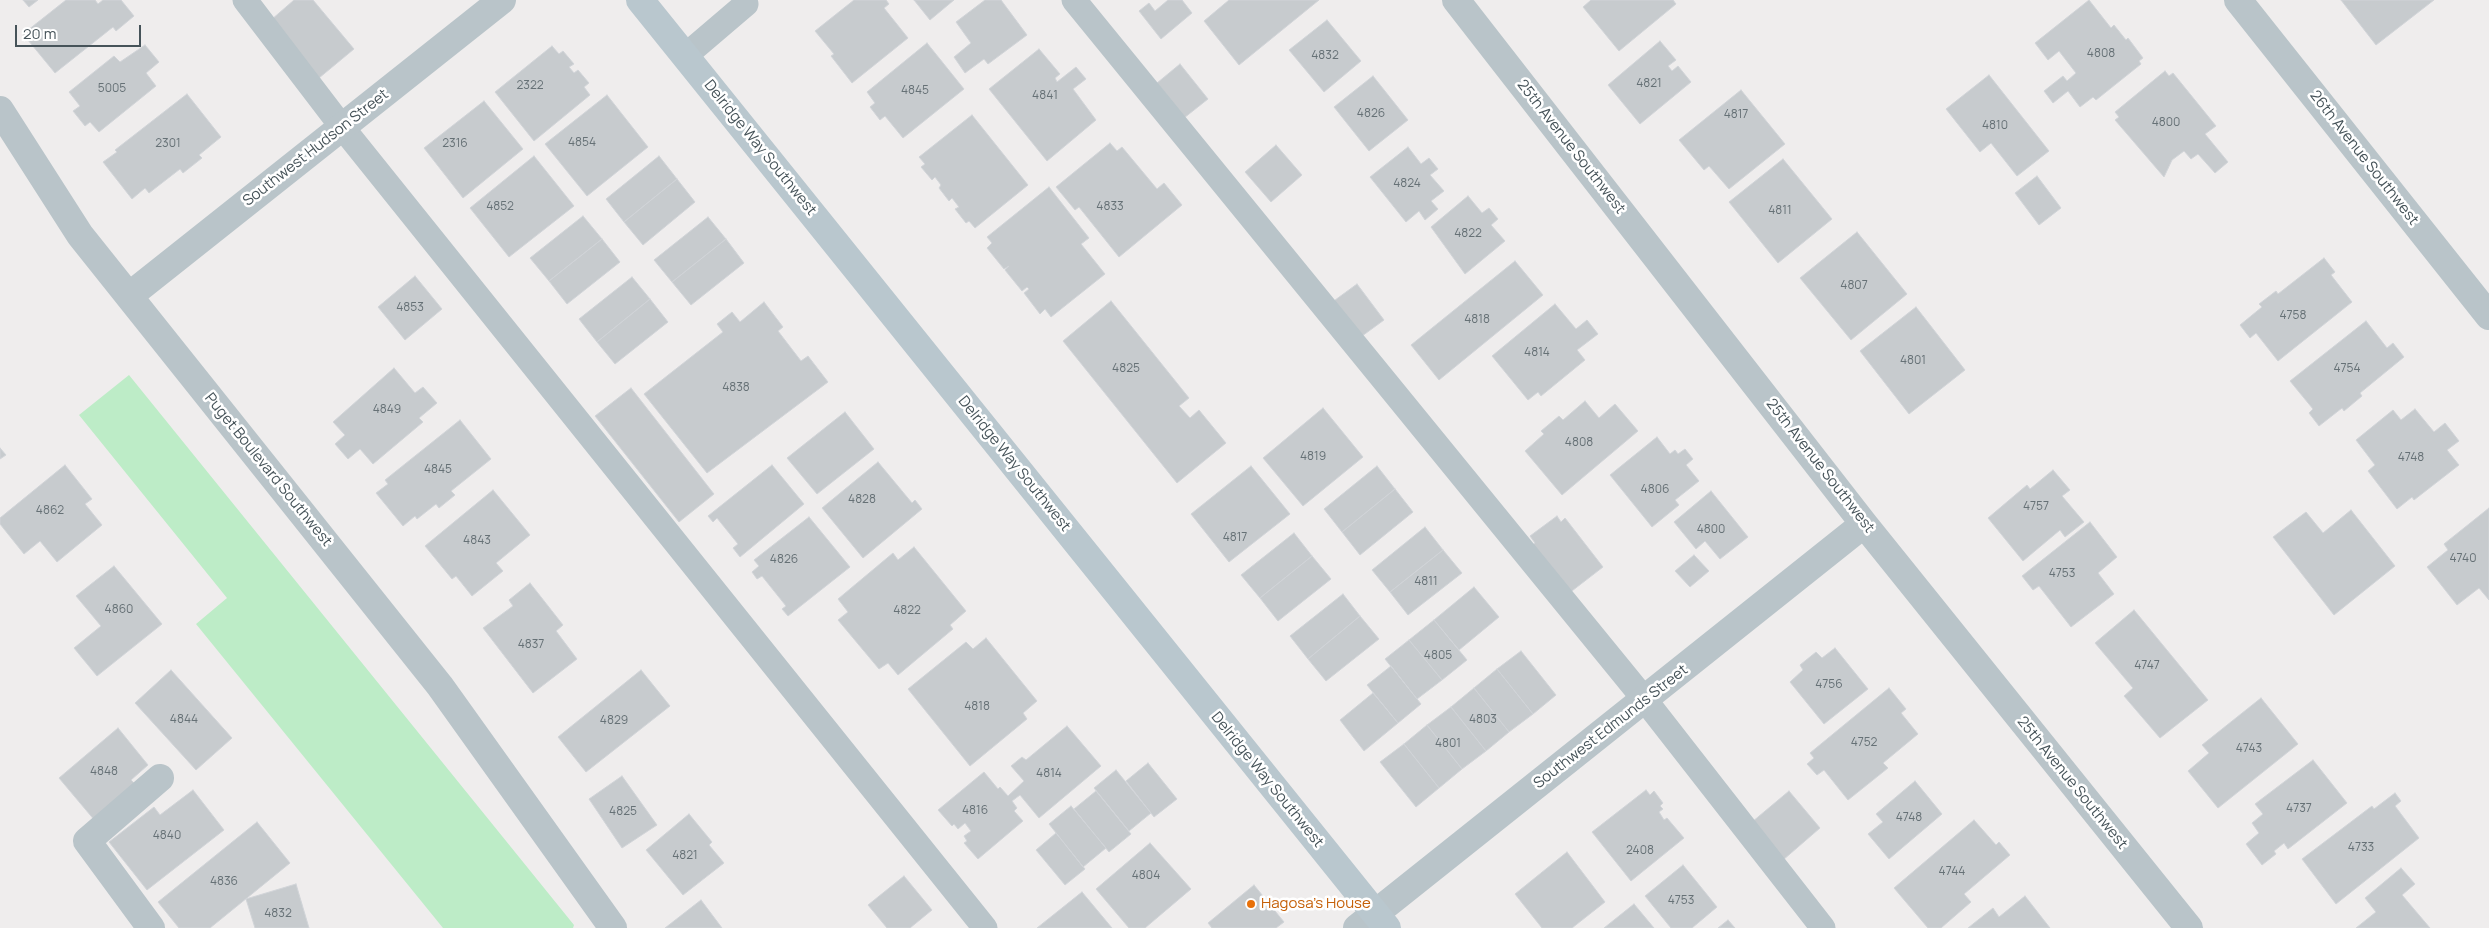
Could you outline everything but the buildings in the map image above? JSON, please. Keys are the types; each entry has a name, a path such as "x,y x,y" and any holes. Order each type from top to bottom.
{"main road":[{"name":"Delridge Way Southwest","path":"640,0 1373,923"}],"street":[{"name":"Southwest Hudson Street","path":"129,296 502,0"},
{"name":"25th Avenue Southwest","path":"1456,0 1864,524 2189,928"},
{"name":"26th Avenue Southwest","path":"2238,0 2489,316"},
{"name":"Puget Boulevard Southwest","path":"0,110 80,235 440,686 606,924"},
{"name":"Southwest Edmunds Street","path":"1373,923 1645,700 1864,524"},
{"path":"151,928 87,841 160,778"}],"lane":[{"path":"246,0 342,127 985,928"},
{"path":"1074,0 1645,700 1823,928"},
{"path":"685,56 746,4"}],"green space":[{"path":"129,375 574,925 573,928 443,928 196,624 227,598 79,415"}],"place":[{"name":"Hagosa’s House","path":"1251,904"}]}
